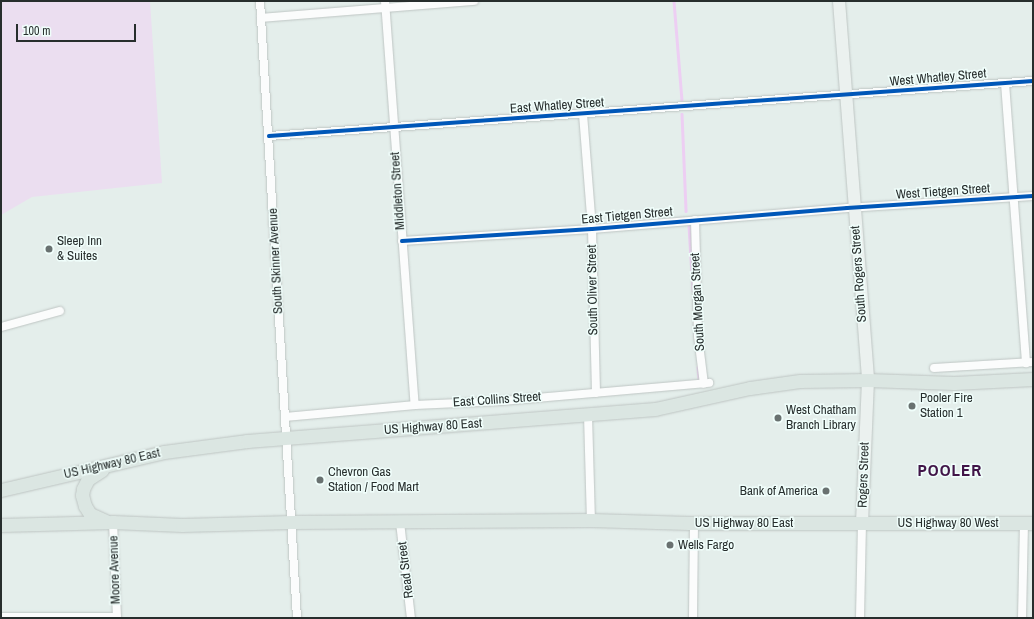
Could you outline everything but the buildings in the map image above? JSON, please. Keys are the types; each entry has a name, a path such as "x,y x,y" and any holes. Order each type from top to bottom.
{"main road":[{"path":"868,380 954,383 1033,379"},
{"name":"US Highway 80 East","path":"1,490 164,452 285,438 655,410 750,388 800,381 868,380"},
{"path":"113,522 101,520 90,514 83,501 83,489 92,475 122,462"},
{"name":"US Highway 80 East","path":"1,525 113,522 182,525 291,522 591,520 694,523 862,522"},
{"name":"US Highway 80 West","path":"862,522 1029,523"}],"street":[{"name":"South Skinner Avenue","path":"260,1 269,136 285,438 297,618"},
{"path":"261,18 385,4 474,1"},
{"name":"South Rogers Street","path":"839,1 868,380"},
{"name":"Middleton Street","path":"385,4 414,404"},
{"name":"West Whatley Street","path":"846,96 1033,81"},
{"path":"934,368 1029,363 1013,198 1005,83"},
{"name":"East Whatley Street","path":"269,136 846,96"},
{"name":"South Oliver Street","path":"583,114 592,229 596,393"},
{"name":"West Tietgen Street","path":"854,208 1033,196"},
{"name":"East Tietgen Street","path":"402,241 592,229 854,208"},
{"name":"South Morgan Street","path":"695,220 698,336 706,383"},
{"path":"1,327 60,311"},
{"name":"Rogers Street","path":"862,522 868,380"},
{"name":"East Collins Street","path":"285,417 414,404 502,401 706,383"},
{"path":"588,415 591,520"},
{"name":"Moore Avenue","path":"113,522 117,617"},
{"name":"Read Street","path":"400,522 411,618"},
{"path":"860,618 862,522"},
{"path":"693,618 694,523"},
{"path":"1022,618 1029,523"},
{"path":"1,616 117,617"}],"shaded area":[{"path":"1,1 150,1 162,183 32,197 1,215"}],"waterway":[{"path":"674,1 682,100"},
{"path":"682,114 686,211"},
{"path":"689,226 693,290"},
{"path":"698,367 699,379"}],"cycle path":[{"path":"269,136 1033,81"},
{"path":"402,241 592,229 847,208 1033,196"}],"place":[{"name":"Sleep Inn & Suites","path":"49,249"},
{"name":"Pooler Fire Station 1","path":"912,406"},
{"name":"West Chatham Branch Library","path":"778,418"},
{"name":"Chevron Gas Station / Food Mart","path":"320,480"},
{"name":"Bank of America","path":"826,491"},
{"name":"Wells Fargo","path":"670,545"}],"district":[{"name":"POOLER","path":"950,470"}]}
